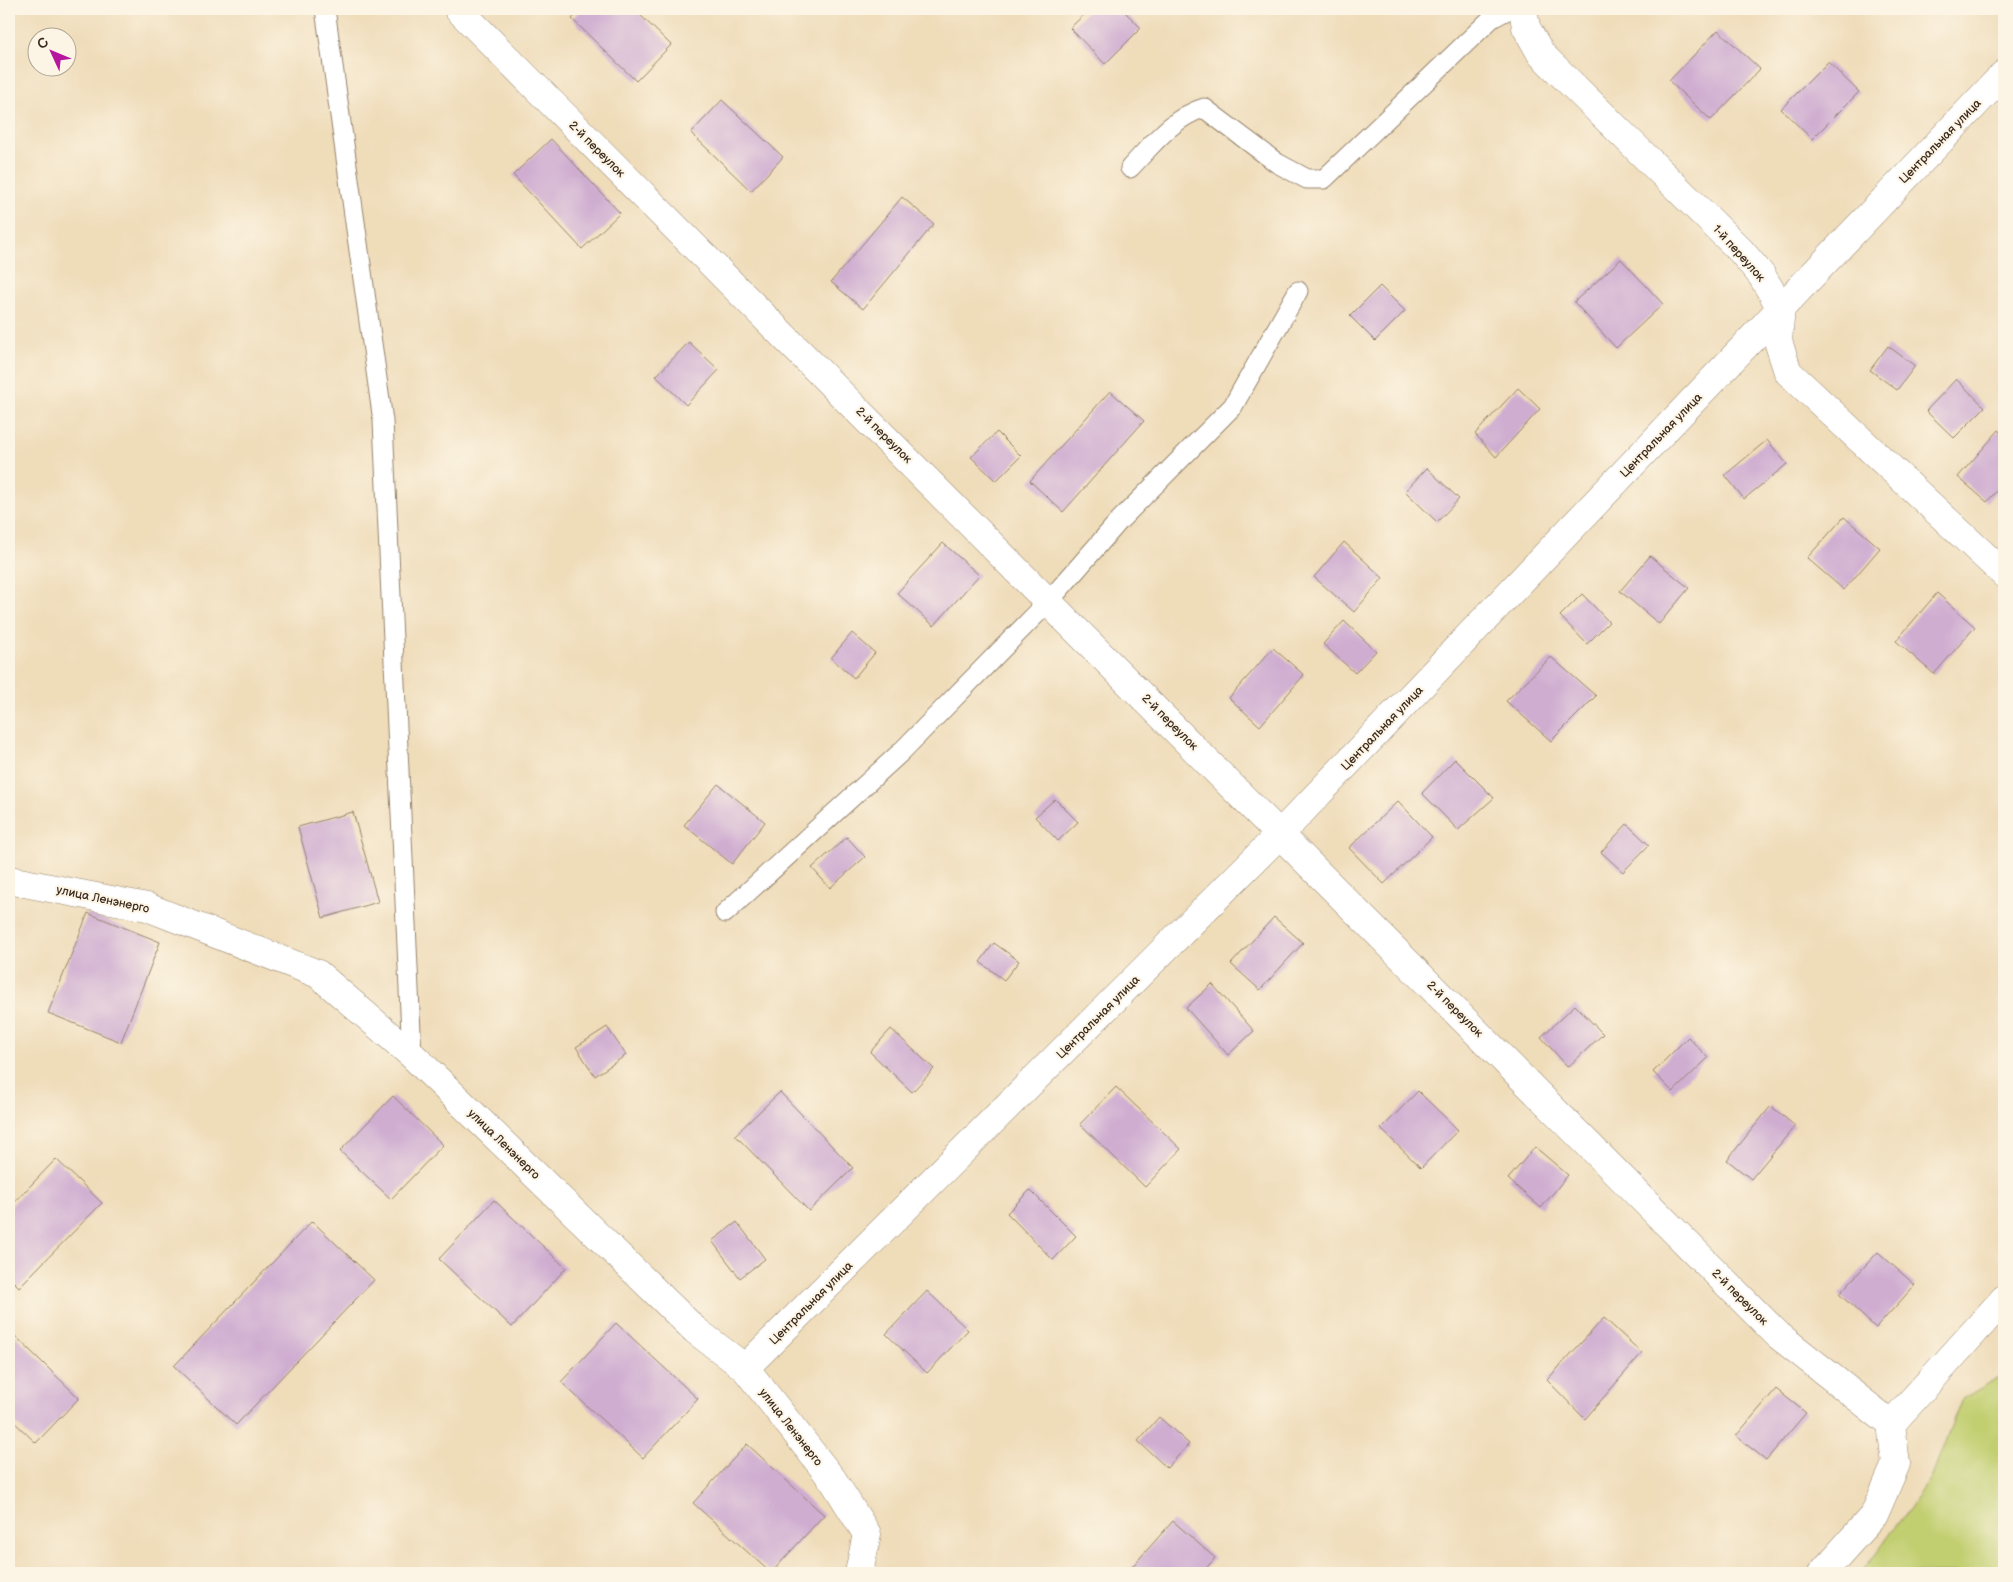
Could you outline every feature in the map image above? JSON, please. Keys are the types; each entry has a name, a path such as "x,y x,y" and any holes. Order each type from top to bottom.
{"street":[{"name":"2-й переулок","path":"458,9 1049,600 1778,1335 1891,1424"},
{"name":"1-й переулок","path":"1523,9 1526,27 1541,54 1741,251 1762,276 1781,308"},
{"name":"Центральная улица","path":"745,1368 1281,834 2004,74"},
{"path":"1781,308 1778,341 1788,372 2004,574"},
{"name":"улица Ленэнерго","path":"9,880 147,907 318,974 412,1055 695,1330 745,1368 833,1480 867,1534 859,1573"},
{"path":"1822,1573 1874,1515 1896,1464 1891,1424 2004,1299"}],"lane":[{"path":"325,9 383,421 412,1055"},
{"path":"1130,168 1169,128 1192,112 1204,108 1277,163 1308,179 1324,179 1492,18 1509,9"},
{"path":"725,913 900,753 1049,600 1119,521 1233,406 1298,291"}],"green space":[{"path":"2003,1375 2004,1573 1862,1573 1931,1478 1962,1399"}],"building":[{"path":"581,9 634,9 671,45 636,81 572,19"},
{"path":"1090,9 1122,9 1141,28 1105,64 1070,28"},
{"path":"1718,30 1760,69 1711,120 1669,81"},
{"path":"1828,62 1859,92 1812,139 1781,109"},
{"path":"722,100 783,157 751,191 691,133"},
{"path":"551,139 620,213 582,249 513,175"},
{"path":"902,197 934,224 863,309 831,282"},
{"path":"1621,259 1663,304 1616,348 1574,302"},
{"path":"1380,286 1405,311 1375,341 1350,316"},
{"path":"689,342 719,370 686,405 656,376"},
{"path":"1888,346 1915,366 1897,390 1870,370"},
{"path":"1956,379 1985,407 1954,438 1926,411"},
{"path":"1518,388 1540,409 1496,457 1475,434"},
{"path":"1110,391 1144,421 1063,512 1030,481"},
{"path":"1999,430 2004,435 2004,482 1987,502 1958,477"},
{"path":"997,432 1021,456 996,481 971,457"},
{"path":"1767,440 1787,464 1744,499 1725,475"},
{"path":"1427,468 1459,499 1437,522 1405,491"},
{"path":"1844,517 1880,548 1844,590 1807,558"},
{"path":"1344,542 1383,578 1354,612 1314,577"},
{"path":"943,543 979,575 934,626 897,593"},
{"path":"1650,556 1689,588 1659,624 1620,591"},
{"path":"1937,593 1975,627 1934,674 1896,641"},
{"path":"1582,594 1609,622 1587,644 1560,616"},
{"path":"1344,621 1376,651 1355,673 1323,644"},
{"path":"852,633 875,653 854,678 831,658"},
{"path":"1273,648 1304,675 1260,726 1229,698"},
{"path":"1551,657 1596,696 1551,741 1506,701"},
{"path":"1455,759 1494,798 1458,830 1422,793"},
{"path":"718,784 765,822 732,864 684,825"},
{"path":"1055,799 1078,822 1058,841 1035,817"},
{"path":"1398,801 1432,837 1384,884 1349,848"},
{"path":"353,812 378,902 323,918 298,827"},
{"path":"1627,824 1649,845 1623,872 1601,852"},
{"path":"847,837 865,857 830,888 812,868"},
{"path":"88,913 160,942 121,1042 48,1013"},
{"path":"1274,917 1303,943 1260,990 1231,964"},
{"path":"994,943 1019,961 1004,980 980,962"},
{"path":"1212,984 1254,1031 1228,1055 1186,1008"},
{"path":"1575,1005 1603,1034 1568,1067 1541,1037"},
{"path":"607,1027 626,1055 595,1076 576,1047"},
{"path":"891,1029 934,1069 912,1092 870,1052"},
{"path":"1688,1037 1708,1058 1673,1092 1653,1072"},
{"path":"1116,1087 1181,1149 1145,1187 1080,1124"},
{"path":"1418,1091 1458,1130 1421,1168 1381,1129"},
{"path":"780,1092 853,1168 809,1211 735,1135"},
{"path":"393,1096 443,1145 391,1199 340,1151"},
{"path":"1771,1106 1795,1126 1751,1179 1727,1160"},
{"path":"1535,1147 1568,1175 1541,1208 1508,1179"},
{"path":"56,1159 102,1203 19,1287 9,1277 9,1208"},
{"path":"1030,1190 1076,1236 1053,1260 1007,1213"},
{"path":"494,1200 566,1268 512,1327 439,1259"},
{"path":"312,1221 374,1280 236,1425 174,1366"},
{"path":"737,1222 765,1259 740,1278 712,1241"},
{"path":"1878,1252 1915,1285 1876,1328 1839,1294"},
{"path":"927,1291 968,1330 927,1373 886,1334"},
{"path":"1604,1318 1642,1353 1585,1419 1547,1380"},
{"path":"616,1323 698,1399 643,1458 561,1382"},
{"path":"9,1330 79,1398 36,1443 9,1417"},
{"path":"1776,1389 1806,1413 1766,1460 1736,1436"},
{"path":"1159,1417 1189,1444 1167,1468 1138,1441"},
{"path":"747,1444 824,1515 771,1573 693,1503"},
{"path":"1173,1521 1215,1558 1202,1573 1137,1573 1131,1568"}]}
